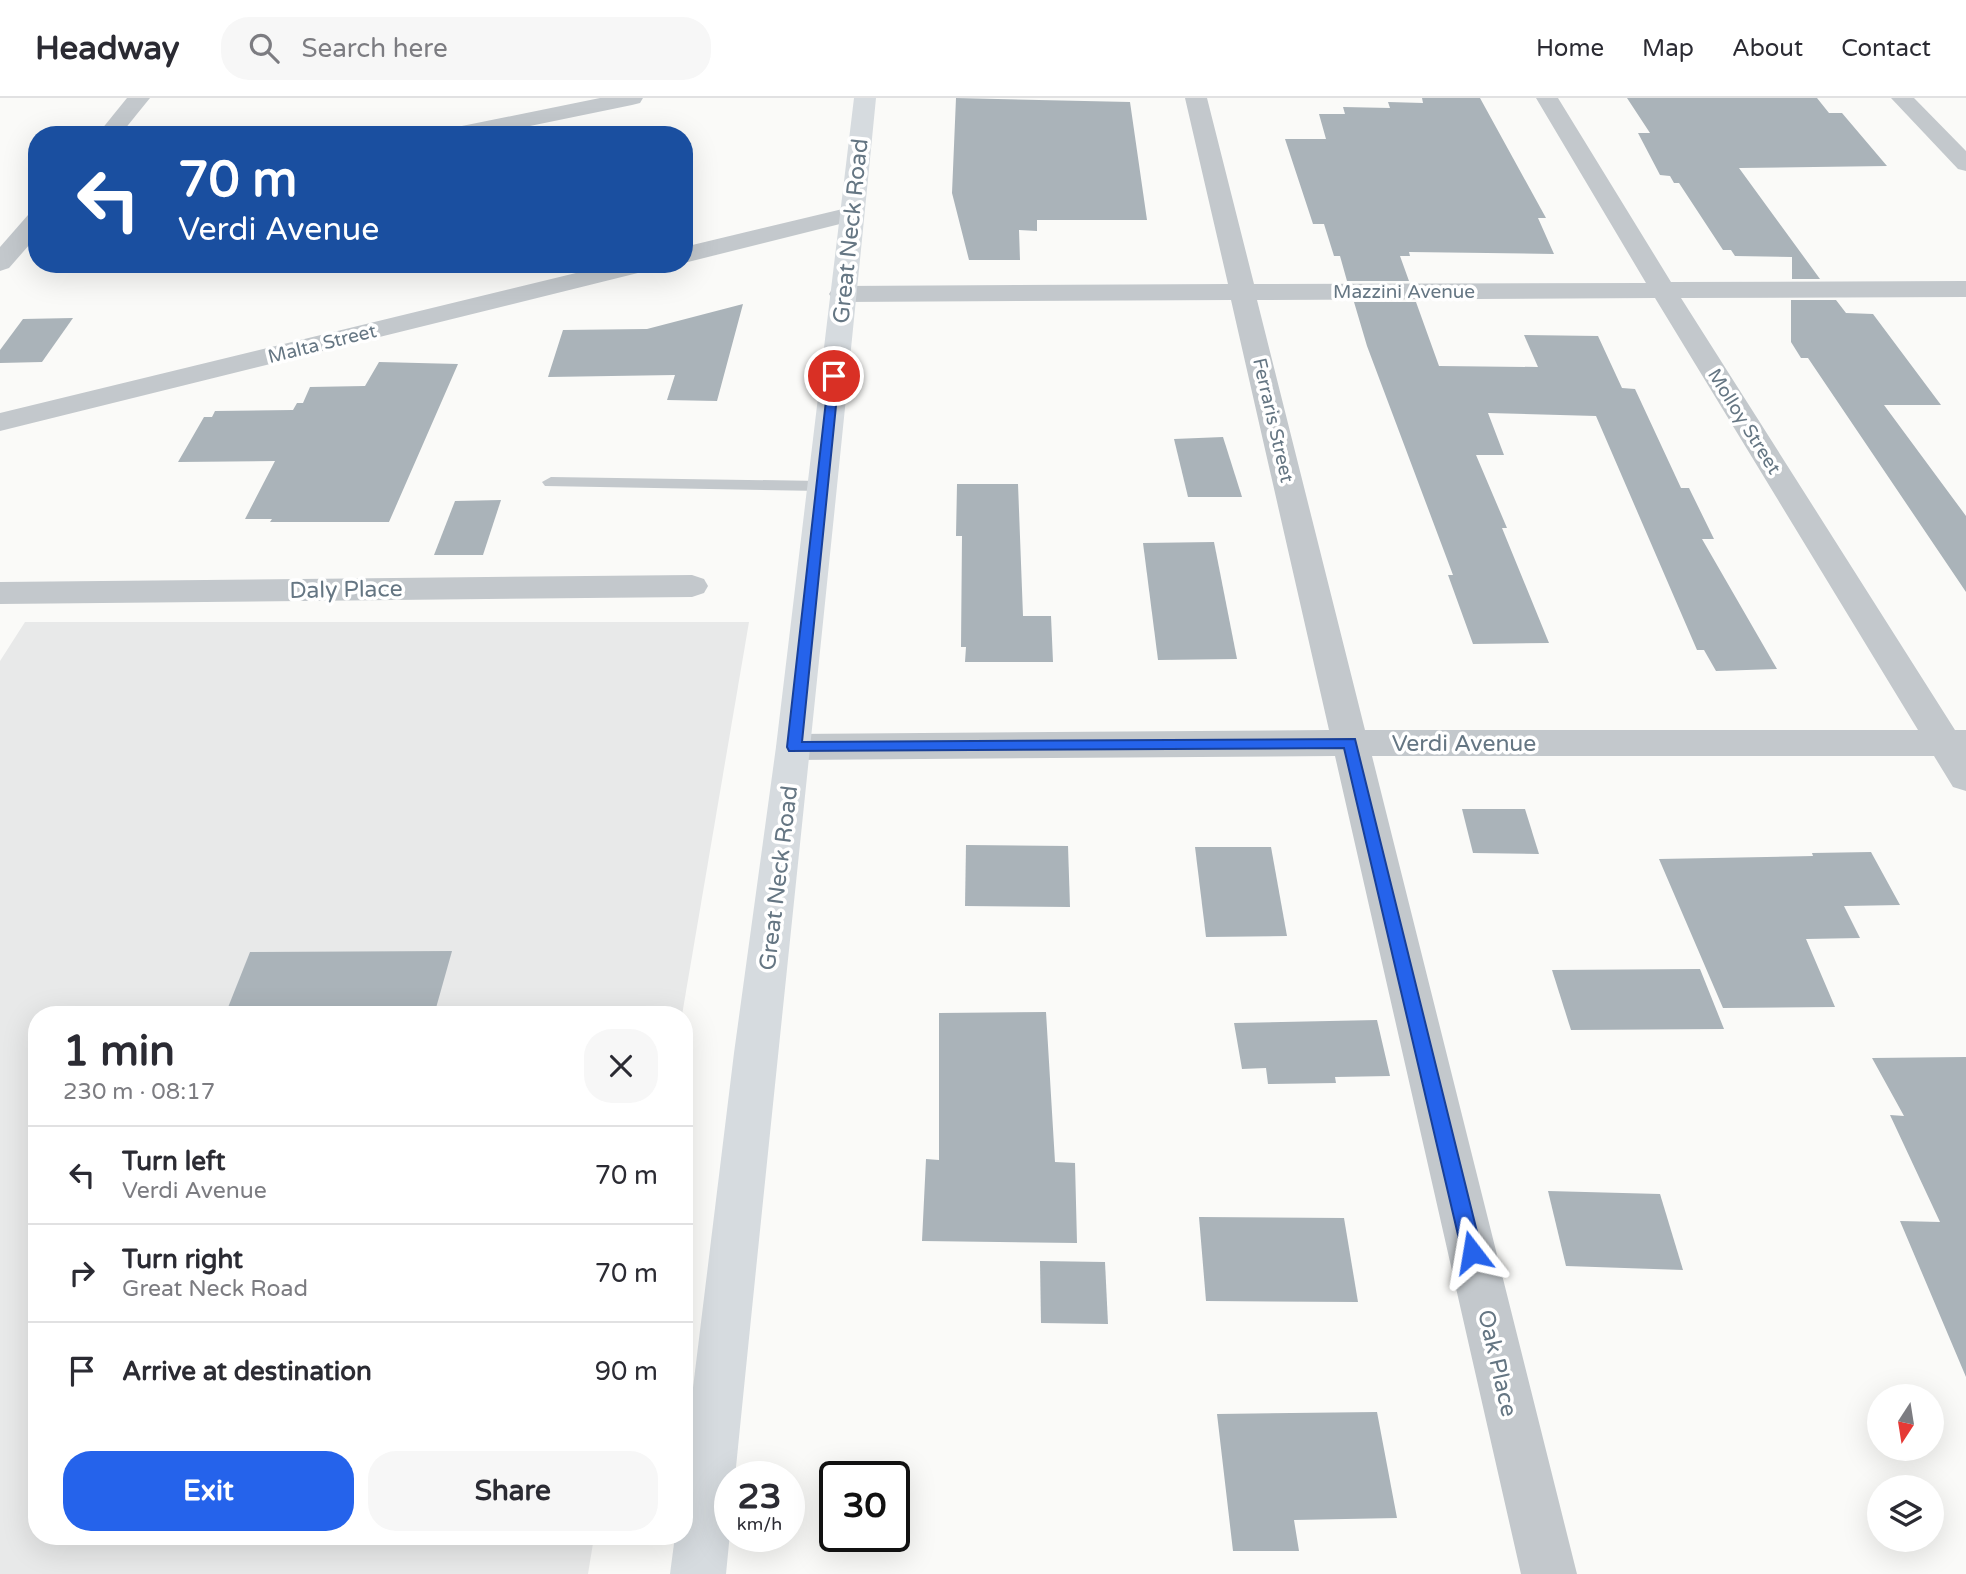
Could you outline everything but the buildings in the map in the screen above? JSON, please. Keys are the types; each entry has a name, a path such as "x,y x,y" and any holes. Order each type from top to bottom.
{"main road":[{"name":"Great Neck Road","path":"698,1574 756,1053 794,747 865,98"}],"street":[{"path":"116,126 139,98"},
{"path":"492,126 632,98"},
{"name":"Ferraris Street","path":"1196,98 1350,743"},
{"name":"Molloy Street","path":"1547,98 1663,290 1956,743 1966,777"},
{"path":"1902,98 1966,164"},
{"path":"468,126 484,109"},
{"path":"693,253 851,214"},
{"path":"0,263 28,231"},
{"name":"Malta Street","path":"0,422 608,273"},
{"name":"Mazzini Avenue","path":"842,294 1966,289"},
{"name":"Daly Place","path":"0,593 692,586"},
{"name":"Oak Place","path":"1350,743 1549,1574"},
{"name":"Verdi Avenue","path":"794,747 1956,743"}],"lane":[{"path":"551,482 822,486"}],"shaded area":[{"path":"25,622 749,622 684,1006 28,1006 28,1545 593,1545 588,1574 0,1574 0,661"}],"route":[{"path":"834,376 794,747 1350,743 1472,1252"}]}
